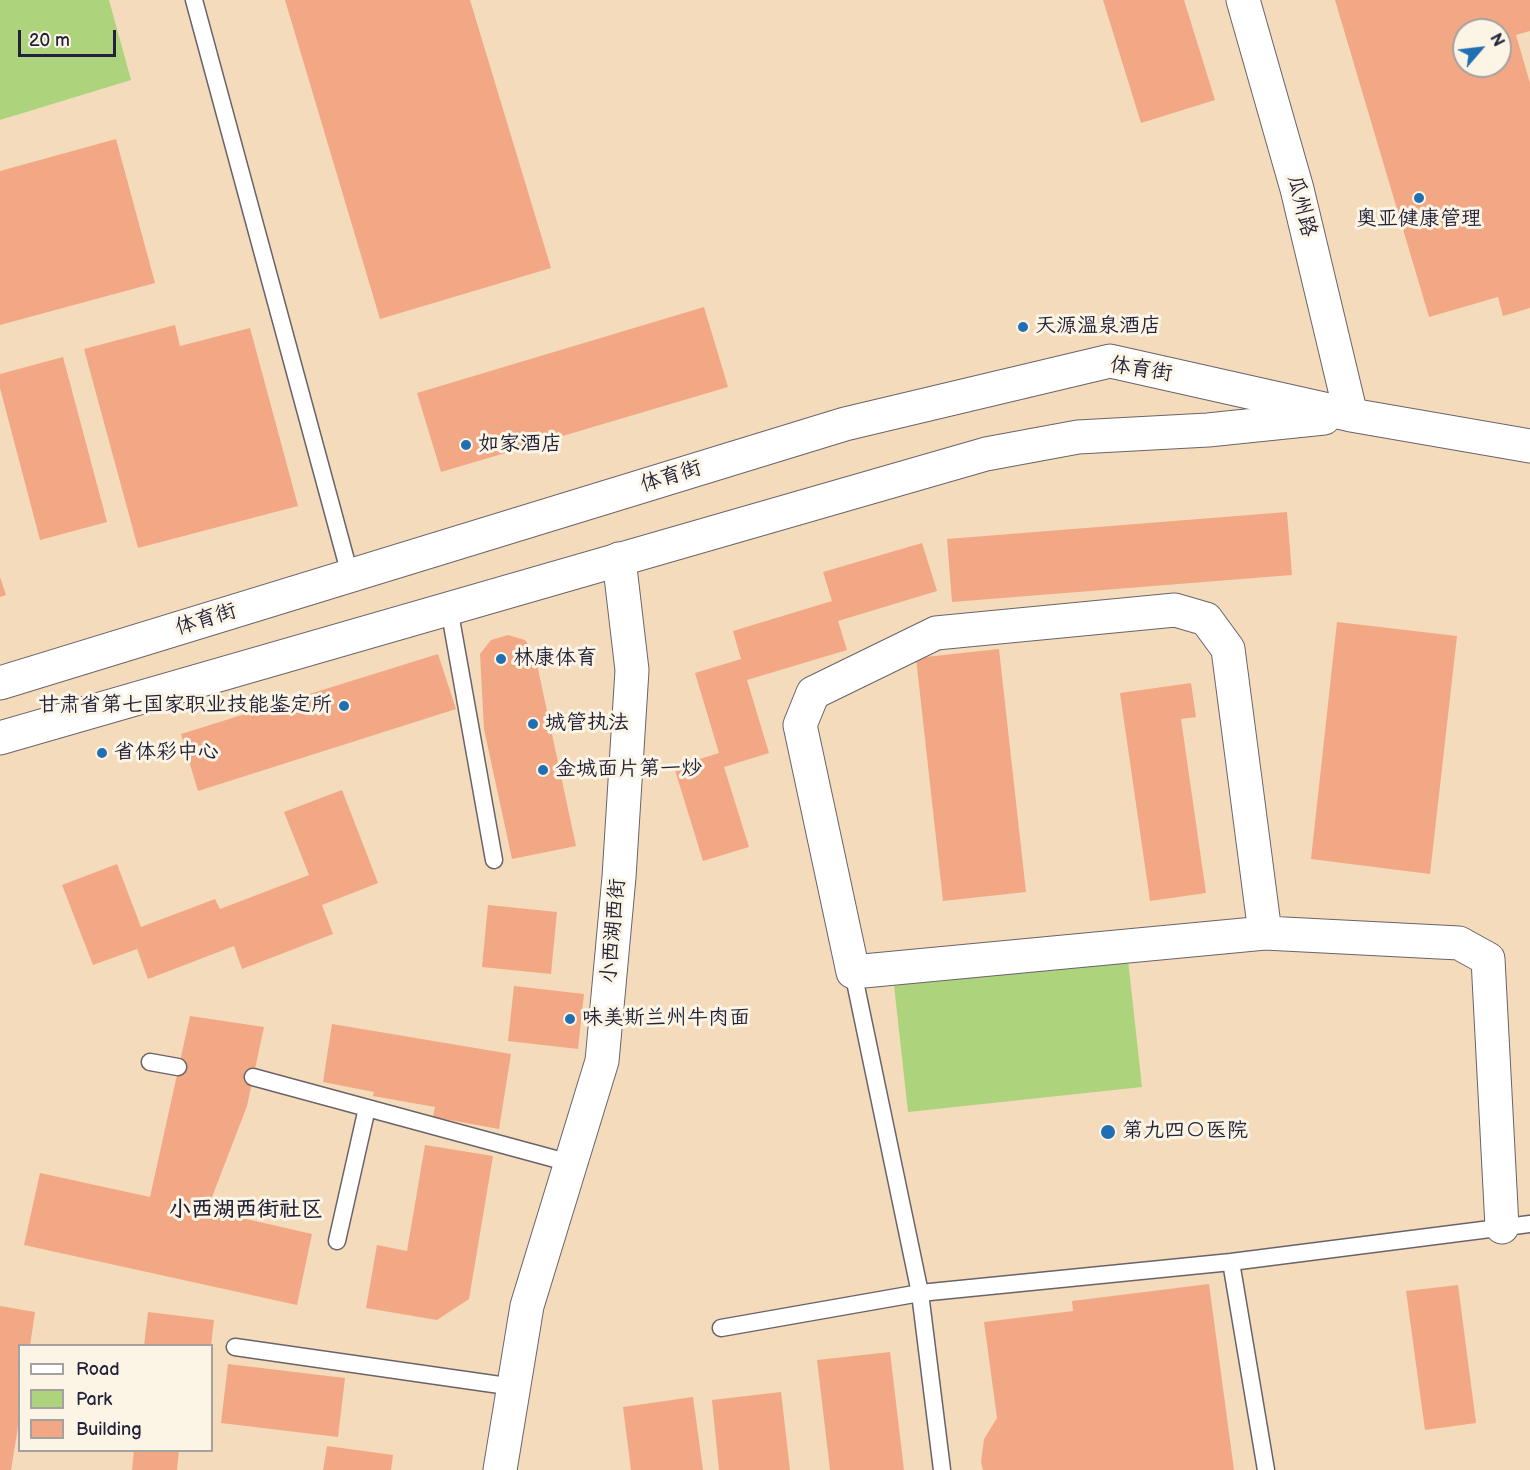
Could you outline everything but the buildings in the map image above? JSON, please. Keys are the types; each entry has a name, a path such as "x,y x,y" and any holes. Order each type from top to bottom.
{"street":[{"name":"瓜州路","path":"1243,0 1297,189 1351,415"},
{"name":"体育街","path":"0,682 845,424 1110,361 1351,415 1530,446"},
{"name":"体育街","path":"0,738 986,454 1078,437 1208,430 1351,415"},
{"name":"小西湖西街","path":"500,1470 527,1306 602,1061 619,877 632,670 619,559"},
{"path":"1265,933 1228,649 1206,619 1175,610 936,633 813,693 800,724 853,972 1265,933 1459,943 1488,959 1516,1226"}],"lane":[{"path":"194,0 350,576"},
{"path":"449,608 494,860"},
{"path":"853,972 921,1293 942,1470"},
{"path":"150,1062 178,1067"},
{"path":"253,1077 570,1163"},
{"path":"337,1241 367,1108"},
{"path":"721,1328 921,1293 1231,1262 1516,1226"},
{"path":"1231,1262 1266,1470"},
{"path":"235,1347 514,1387"}],"green space":[{"path":"0,0 109,0 131,80 0,120"},
{"path":"1128,960 1142,1087 908,1112 894,985"}],"place":[{"name":"奥亚健康管理","path":"1419,198"},
{"name":"天源温泉酒店","path":"1023,327"},
{"name":"如家酒店","path":"466,445"},
{"name":"林康体育","path":"501,659"},
{"name":"甘肃省第七国家职业技能鉴定所","path":"344,706"},
{"name":"城管执法","path":"533,724"},
{"name":"省体彩中心","path":"102,753"},
{"name":"金城面片第一炒","path":"543,770"},
{"name":"味美斯兰州牛肉面","path":"570,1019"},
{"name":"第九四〇医院","path":"1108,1132"}],"district":[{"name":"小西湖西街社区","path":"246,1210"}]}
